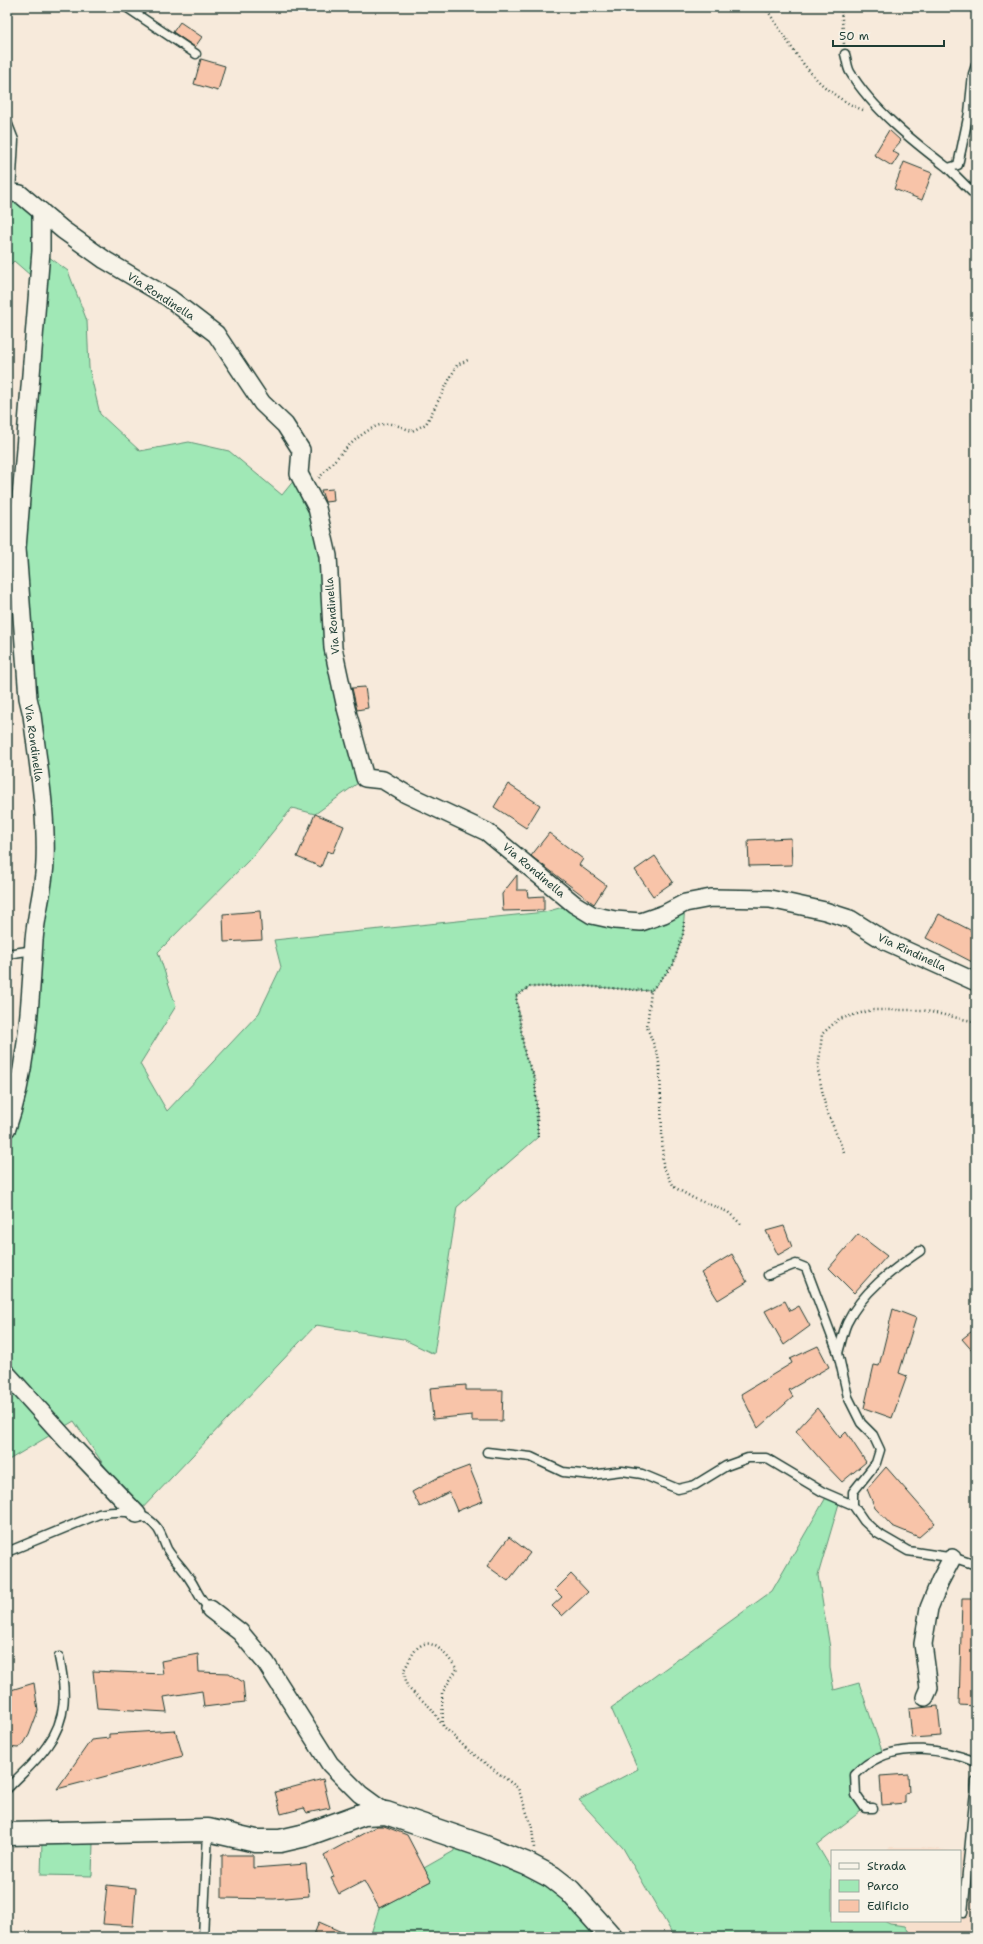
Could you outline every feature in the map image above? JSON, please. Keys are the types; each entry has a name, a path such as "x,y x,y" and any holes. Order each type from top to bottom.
{"street":[{"name":"Via Rondinella","path":"8,196 20,194 64,230 105,260 169,298 216,334 262,403 285,424 301,450 299,474 317,508 328,556 333,648 346,708 365,778 383,780 406,794 487,832 574,904 592,915 615,920 641,922 664,914 685,903"},
{"name":"Via Rondinella","path":"7,1128 25,1055 34,950 45,864 45,820 32,715 28,698 17,548 41,251 41,211"},
{"name":"Via Rindinella","path":"685,903 711,898 770,899 825,911 850,920 885,941 976,982"},
{"path":"7,1374 72,1446 138,1514"},
{"path":"925,1697 929,1688 923,1644 929,1608 940,1581 952,1558"},
{"path":"210,1609 240,1632 266,1663 330,1764 360,1794 386,1813 483,1846 552,1877 570,1892 611,1937"},
{"path":"7,1834 208,1830 256,1841 280,1841 306,1835 364,1814 386,1813"}],"lane":[{"path":"126,7 196,54"},
{"path":"845,54 849,71 867,94 892,121 948,168 976,196"},
{"path":"948,168 958,165 976,65"},
{"path":"7,122 14,140 8,196"},
{"path":"7,954 34,950"},
{"path":"838,1353 847,1323 864,1298 892,1271 920,1252"},
{"path":"768,1275 796,1264 806,1268 838,1353 848,1397 861,1424 873,1435 880,1450 876,1463 853,1492 853,1505"},
{"path":"487,1452 531,1457 563,1472 592,1475 622,1471 642,1474 678,1489 694,1485 726,1466 748,1458 766,1458 823,1492 853,1505 864,1521 877,1533 908,1551 952,1558 976,1565"},
{"path":"7,1552 99,1514 114,1511 130,1511 145,1517 158,1529 167,1549 190,1579 200,1599 210,1609"},
{"path":"7,1789 48,1746 56,1731 65,1700 64,1680 59,1657"},
{"path":"873,1808 865,1808 856,1795 855,1775 869,1762 894,1753 923,1749 956,1754 976,1762"},
{"path":"963,1913 976,1781"},
{"path":"203,1937 208,1830"}],"path":[{"path":"765,7 805,68 823,86 865,110"},
{"path":"841,7 845,54"},
{"path":"308,491 349,444 373,428 390,423 412,431 426,424 456,366 470,359"},
{"path":"685,903 683,934 673,965 651,992 647,1027 658,1056 660,1070 663,1166 674,1187 693,1198 728,1212 742,1225"},
{"path":"538,1137 535,1078 525,1056 516,996 530,987 581,986 651,992"},
{"path":"844,1152 826,1109 818,1071 822,1034 839,1019 872,1010 922,1010 976,1022"},
{"path":"443,1726 442,1693 458,1669 443,1649 426,1644 419,1646 404,1670 407,1687 431,1708 443,1726 468,1750 518,1788 532,1827 535,1851 534,1868"}],"shaded area":[{"path":"890,1847 920,1847 945,1850 888,1850"},
{"path":"976,1850 976,1937 920,1937 911,1935 905,1926 886,1922 961,1922 961,1852"}],"green space":[{"path":"7,122 14,140 11,192 41,211 41,251 68,271 87,321 89,368 100,414 140,451 189,442 229,451 282,495 299,474 317,508 329,593 365,778 315,814 292,808 254,855 158,952 176,1006 140,1064 167,1111 259,1013 281,967 274,940 545,912 574,904 615,920 685,903 683,934 673,965 651,991 581,986 530,987 516,996 525,1056 535,1078 538,1137 457,1207 434,1354 403,1339 316,1325 137,1514 74,1421 7,1461 7,1128 45,864 17,548 38,282 14,261 7,268"},
{"path":"828,1494 840,1500 818,1575 830,1648 830,1668 834,1690 859,1683 884,1757 855,1775 856,1795 865,1808 817,1845 831,1868 831,1922 886,1922 905,1926 911,1935 920,1937 676,1937 672,1933 623,1848 579,1800 638,1769 611,1708 772,1591"},
{"path":"42,1842 93,1843 92,1876 41,1875"},
{"path":"444,1844 519,1872 533,1880 559,1897 579,1916 597,1937 370,1937 379,1908 431,1881 424,1868 454,1851 454,1848"}],"building":[{"path":"180,22 202,37 195,47 173,32"},
{"path":"201,59 225,66 218,91 194,84"},
{"path":"889,130 901,141 892,151 899,155 892,166 874,155"},
{"path":"904,162 932,173 922,200 894,189"},
{"path":"333,489 334,501 325,502 321,490"},
{"path":"365,687 368,708 357,710 352,688"},
{"path":"508,784 540,805 526,828 494,807"},
{"path":"315,814 344,826 333,853 327,851 321,867 297,857"},
{"path":"549,833 583,859 579,865 606,885 594,904 531,856"},
{"path":"791,838 792,865 749,866 748,840"},
{"path":"655,856 673,882 653,896 635,870"},
{"path":"517,875 517,890 527,890 528,897 544,896 544,910 503,911 502,894"},
{"path":"260,911 262,940 224,942 223,914"},
{"path":"939,914 976,933 976,964 926,938"},
{"path":"784,1226 792,1247 778,1255 766,1231"},
{"path":"858,1234 887,1256 854,1293 829,1268"},
{"path":"732,1254 747,1282 718,1300 701,1273"},
{"path":"785,1301 790,1311 799,1306 810,1326 784,1345 765,1311"},
{"path":"893,1309 916,1318 899,1373 907,1376 892,1418 864,1408 874,1365 879,1366"},
{"path":"976,1328 976,1355 962,1339"},
{"path":"818,1346 829,1367 789,1390 793,1397 758,1428 741,1394 792,1363 790,1359"},
{"path":"466,1385 466,1390 503,1390 502,1421 472,1421 472,1415 433,1419 430,1388"},
{"path":"817,1408 840,1438 846,1432 866,1462 842,1482 796,1431"},
{"path":"469,1466 483,1501 457,1511 449,1492 420,1507 412,1492 437,1478"},
{"path":"886,1467 935,1523 919,1537 892,1526 875,1508 867,1489"},
{"path":"509,1537 530,1553 508,1581 487,1566"},
{"path":"571,1574 588,1592 562,1616 552,1606 562,1597 555,1590"},
{"path":"962,1599 976,1599 976,1706 959,1705"},
{"path":"198,1654 199,1672 229,1673 243,1682 245,1702 204,1707 202,1691 164,1697 167,1712 97,1708 93,1671 163,1674 161,1661"},
{"path":"34,1683 38,1711 29,1735 23,1745 18,1748 7,1747 7,1722 12,1706 8,1696 11,1690"},
{"path":"938,1706 941,1736 912,1738 909,1709"},
{"path":"175,1730 183,1756 57,1789 91,1740 109,1738 109,1734"},
{"path":"908,1774 909,1793 905,1794 905,1803 882,1805 880,1776"},
{"path":"323,1779 330,1808 307,1813 304,1808 281,1814 275,1792"},
{"path":"377,1826 384,1826 407,1835 431,1881 379,1908 364,1881 339,1894 331,1878 334,1877 324,1855"},
{"path":"222,1855 253,1855 253,1868 306,1864 309,1896 274,1899 222,1898"},
{"path":"107,1885 136,1888 133,1926 103,1924"},
{"path":"319,1922 353,1937 313,1937"}]}
